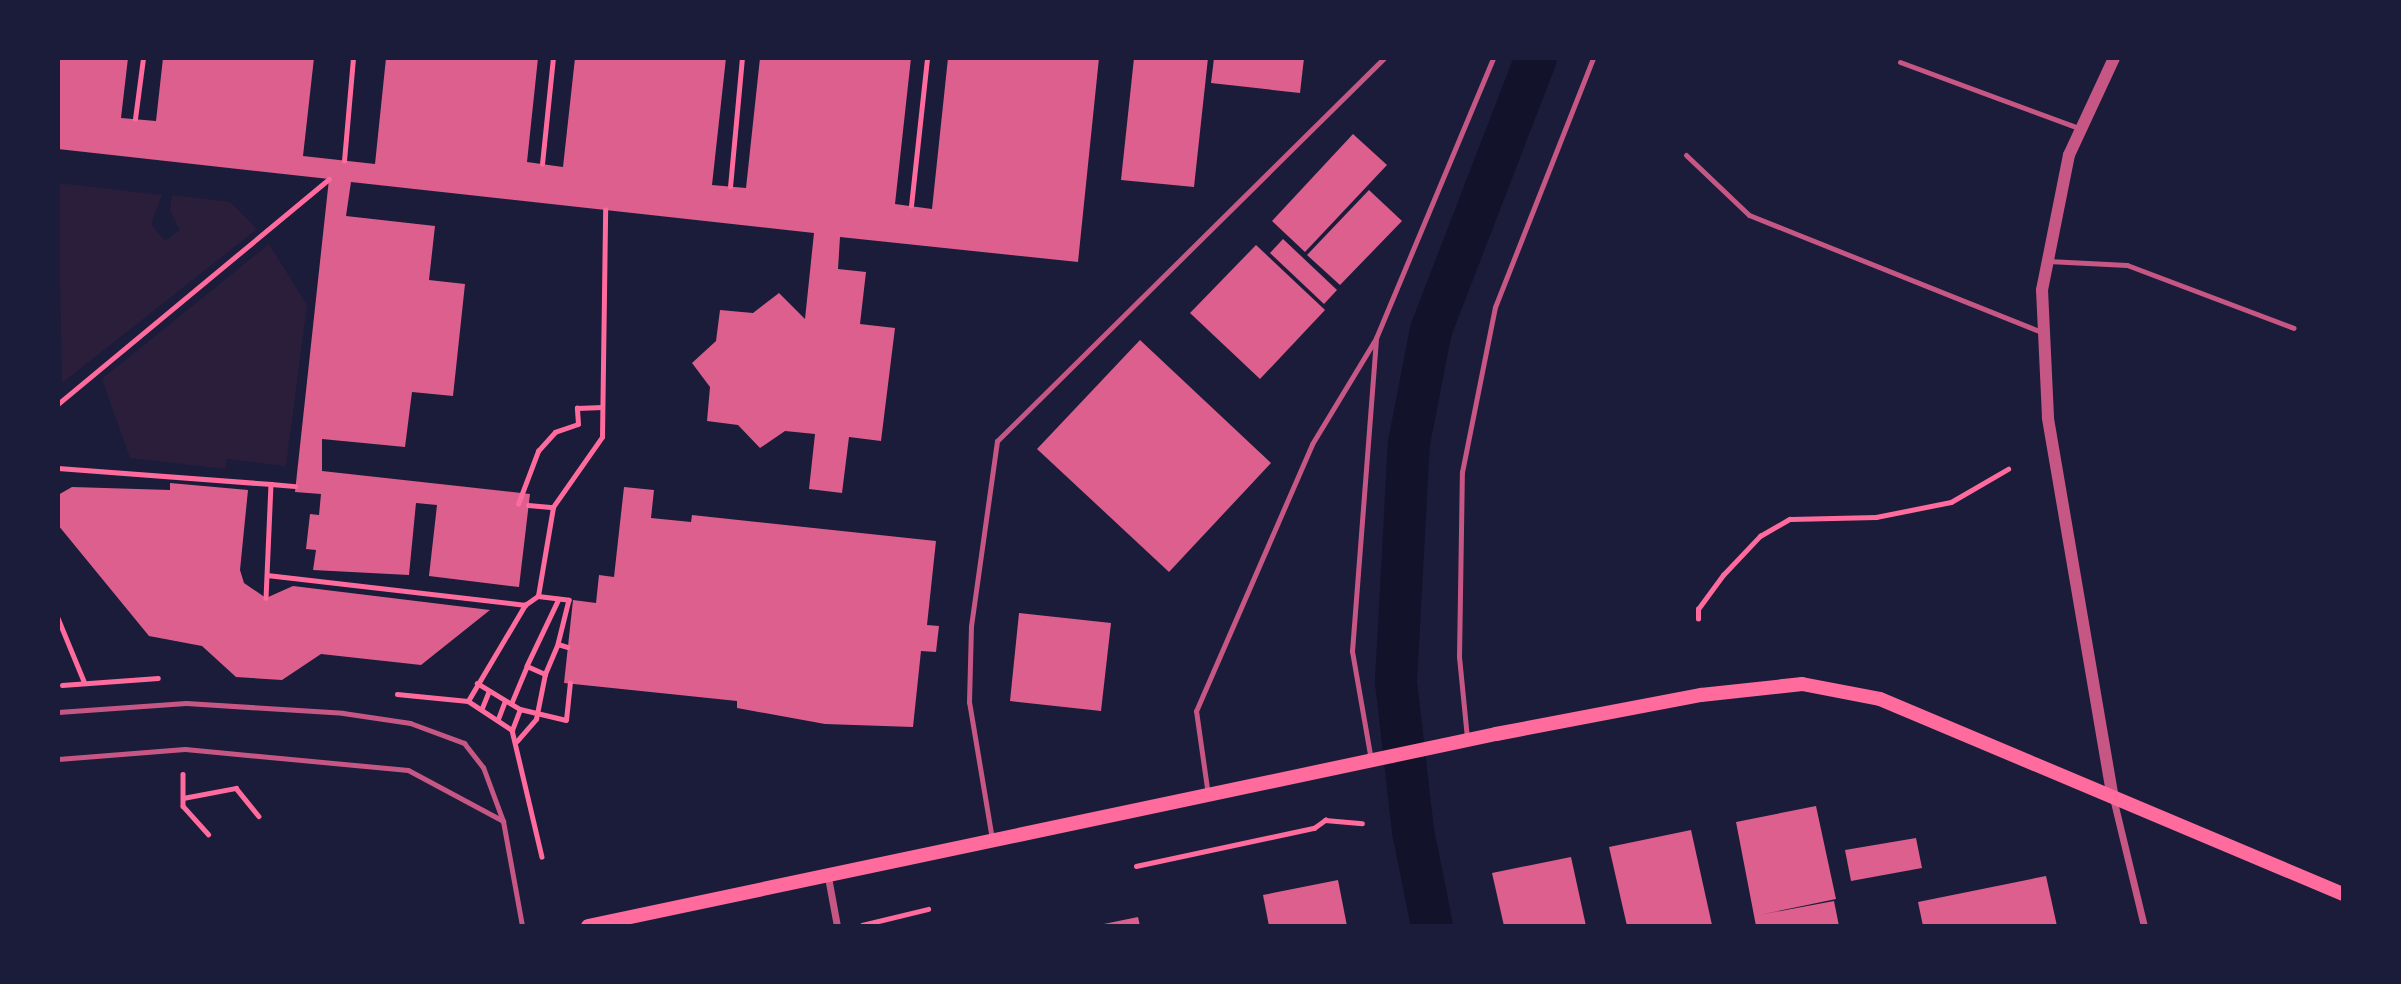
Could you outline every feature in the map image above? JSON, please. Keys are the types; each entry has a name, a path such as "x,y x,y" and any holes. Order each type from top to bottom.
{"main road":[{"path":"588,926 1437,750 1467,741 1701,695 1802,684 1880,699 2112,793 2343,894"}],"street":[{"path":"2114,58 2069,155 2048,261 2044,333 2049,429 2112,793 2144,926"},
{"path":"828,877 837,926"}],"lane":[{"path":"993,842 969,702 971,626 997,441 1384,58"},
{"path":"1209,797 1196,711 1312,444 1376,338 1493,58"},
{"path":"1467,741 1459,657 1462,472 1495,307 1593,58"},
{"path":"1900,62 2081,130"},
{"path":"1686,155 1749,215 2044,333"},
{"path":"2048,261 2127,265 2294,328"},
{"path":"1372,763 1352,651 1376,338"},
{"path":"58,712 186,703 410,723 464,743 483,766 503,821 522,926"},
{"path":"58,760 184,749 408,770 503,821"}],"path":[{"path":"135,119 143,58"},
{"path":"344,161 353,58"},
{"path":"542,164 553,58"},
{"path":"730,187 742,58"},
{"path":"911,206 927,58"},
{"path":"58,404 329,179"},
{"path":"538,596 553,507 602,437 606,210"},
{"path":"518,504 538,451 555,432 578,424 578,408 602,407"},
{"path":"58,468 295,486"},
{"path":"1698,618 1698,608 1723,575 1760,536 1790,519 1876,517 1951,502 2008,469"},
{"path":"266,598 271,484"},
{"path":"528,505 553,507"},
{"path":"267,575 525,605"},
{"path":"468,701 525,605 538,596 569,600 558,644 545,674 538,714 528,736 517,741"},
{"path":"511,704 559,599"},
{"path":"58,618 84,681"},
{"path":"558,644 568,647"},
{"path":"527,666 545,674"},
{"path":"477,682 488,694 520,709 566,720 570,683"},
{"path":"482,708 488,694"},
{"path":"498,719 505,701"},
{"path":"512,730 520,709"},
{"path":"183,775 183,806 208,834"},
{"path":"183,798 236,788 259,816"},
{"path":"1136,866 1314,828 1325,820 1362,823"},
{"path":"862,926 928,909"}],"shaded area":[{"path":"58,183 162,195 151,224 165,241 180,230 170,211 172,195 230,202 257,229 62,383"},
{"path":"269,244 307,305 286,466 227,459 225,469 130,458 102,379"}],"building":[{"path":"58,58 128,58 121,118 156,121 163,58 314,58 303,156 375,164 386,58 538,58 527,162 563,167 575,58 726,58 712,185 746,188 760,58 911,58 895,204 932,209 948,58 1099,58 1078,262 840,237 838,269 866,272 860,324 895,328 881,441 849,437 842,493 809,489 815,434 785,431 760,448 738,425 707,421 710,387 692,363 716,341 720,310 753,313 779,293 805,319 814,233 351,182 346,216 435,226 429,280 465,284 453,396 412,392 405,447 322,439 322,471 530,494 519,587 429,576 437,505 416,503 409,575 313,570 316,550 306,549 310,514 319,515 321,494 295,492 329,179 58,149"},
{"path":"1134,58 1208,58 1194,187 1121,180"},
{"path":"1214,58 1304,58 1300,93 1211,83"},
{"path":"1353,134 1387,165 1305,252 1272,221"},
{"path":"1369,190 1402,221 1340,285 1307,255"},
{"path":"1283,239 1337,290 1324,304 1270,253"},
{"path":"1256,245 1325,310 1260,379 1190,313"},
{"path":"1140,340 1271,463 1169,572 1037,449"},
{"path":"170,483 248,490 240,570 244,583 266,598 293,586 490,610 421,665 321,654 282,680 236,677 202,646 149,636 58,525 58,495 72,487 170,490"},
{"path":"624,487 654,490 651,518 691,522 692,515 936,541 927,625 939,626 936,652 921,651 913,727 825,724 737,708 737,701 564,683 573,600 596,603 599,575 614,577"},
{"path":"1019,613 1111,623 1101,711 1010,701"},
{"path":"1816,806 1836,899 1759,915 1834,901 1839,926 1756,926 1736,822"},
{"path":"1691,830 1712,925 1627,926 1609,847"},
{"path":"1916,838 1922,868 1851,881 1845,850"},
{"path":"1571,857 1586,926 1504,926 1492,873"},
{"path":"2046,876 2057,926 1923,926 1918,902"},
{"path":"1338,880 1347,926 1269,926 1263,895"},
{"path":"1138,917 1140,926 1099,926 1099,925"}],"waterway":[{"path":"1432,926 1413,831 1396,681 1409,443 1431,330 1536,58"}]}
